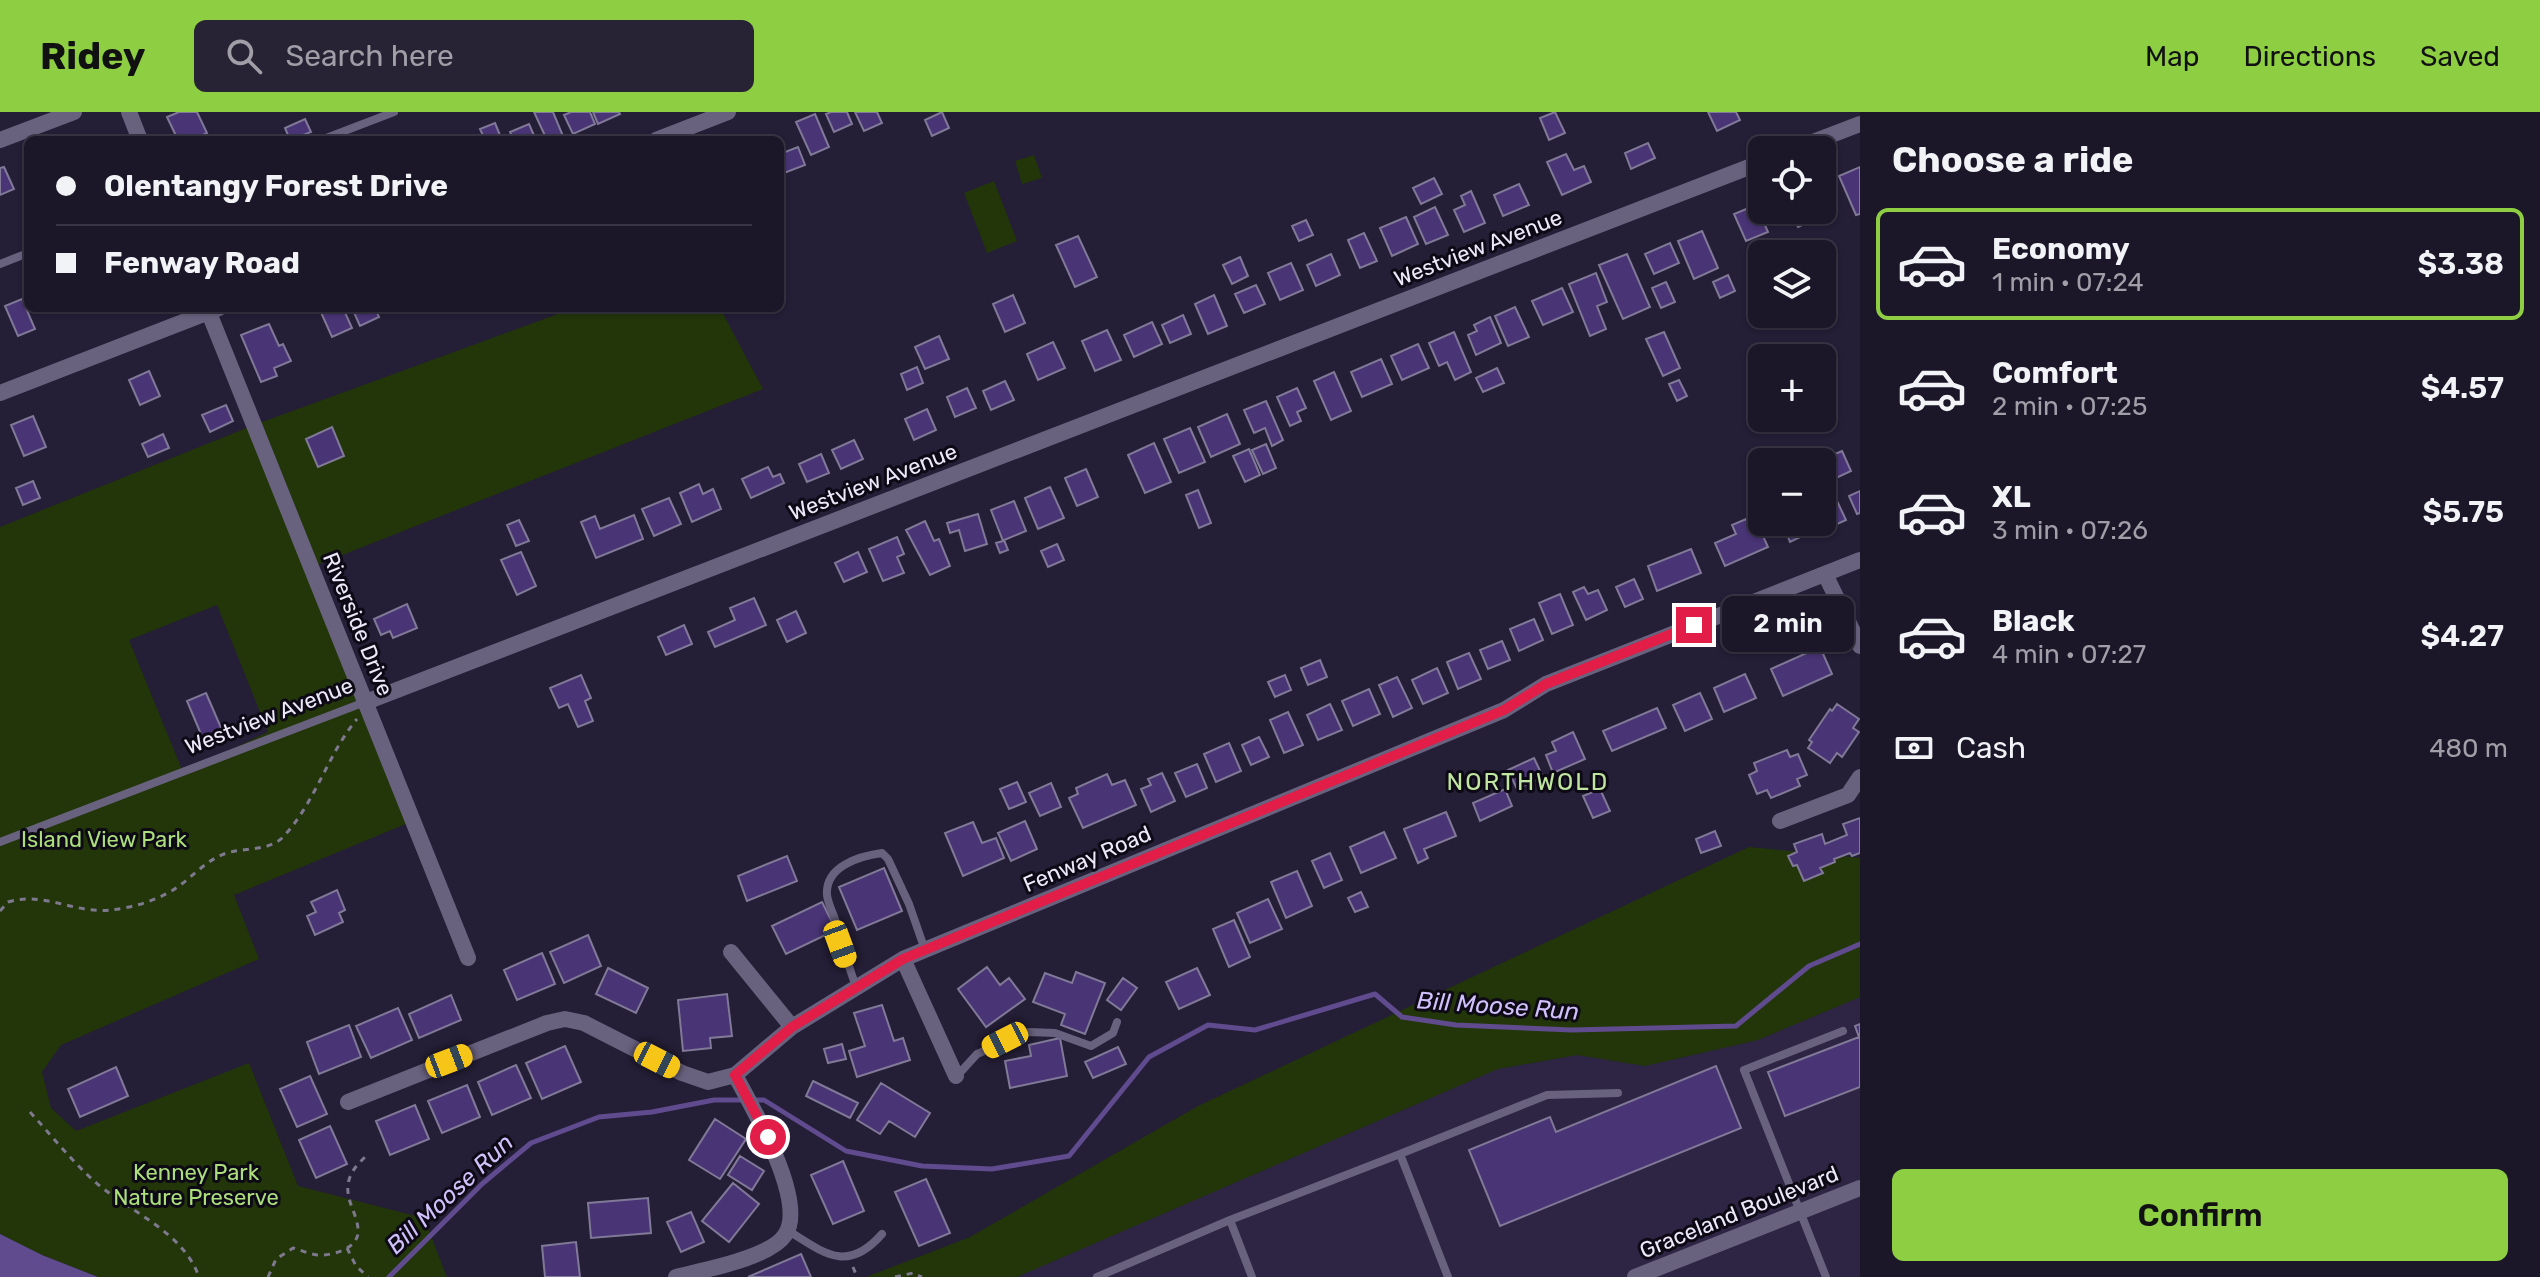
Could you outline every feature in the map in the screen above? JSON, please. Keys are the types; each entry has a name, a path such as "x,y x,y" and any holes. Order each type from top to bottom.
{"street":[{"path":"0,140 74,112"},
{"path":"129,112 138,136"},
{"path":"666,136 728,112"},
{"path":"1829,136 1860,124"},
{"name":"Westview Avenue","path":"366,702 1748,167"},
{"path":"0,393 204,312"},
{"name":"Riverside Drive","path":"213,312 468,958"},
{"name":"Fenway Road","path":"735,1075 792,1027 903,959 1504,710 1546,684 1860,560"},
{"path":"1825,574 1860,646"},
{"path":"1780,821 1848,795 1860,777"},
{"path":"731,952 792,1027"},
{"path":"903,959 956,1076"},
{"path":"348,1102 565,1019 584,1023 682,1073 708,1082 735,1075 776,1152 792,1216 785,1235 769,1249 676,1277"},
{"name":"Graceland Boulevard","path":"1635,1277 1860,1188"}],"lane":[{"path":"331,136 394,112"},
{"path":"0,264 24,255"},
{"name":"Westview Avenue","path":"0,842 366,702"},
{"path":"856,988 827,895 831,879 845,864 862,856 882,853 888,859 909,904 925,950"},
{"path":"956,1076 977,1054 1005,1040 1029,1032 1055,1033 1091,1046 1113,1033 1117,1022"},
{"path":"1826,1277 1744,1070 1843,1031"},
{"path":"1097,1277 1230,1220 1547,1095 1618,1093"},
{"path":"1400,1154 1448,1277"},
{"path":"1230,1220 1252,1277"},
{"path":"787,1230 829,1256 848,1257 869,1249 882,1234"}],"path":[{"path":"0,911 8,902 25,898 92,911 129,907 176,888 224,854 274,844 294,823 311,797 339,741 360,715 366,702"},
{"path":"30,1112 96,1182 188,1253 199,1277"},
{"path":"268,1277 276,1259 293,1248 316,1255 347,1248 355,1242 359,1234 348,1194 349,1180 355,1167 367,1155"},
{"path":"347,1248 356,1266 368,1277"},
{"path":"895,1277 913,1273 922,1277"}],"shaded area":[{"path":"1860,997 1860,1277 1017,1277 1498,1069 1577,1055 1645,1066 1758,1040"},
{"path":"0,1234 42,1255 98,1277 0,1277"}],"green space":[{"path":"1034,155 1042,178 1022,184 1015,161"},
{"path":"994,181 1017,241 987,253 964,193"},
{"path":"563,312 722,312 763,389 312,567 413,821 234,895 259,959 61,1045 42,1072 51,1108 76,1131 249,1063 298,1186 424,1218 447,1277 98,1277 0,1234 0,527 254,425","holes":["217,605 268,732 183,772 129,640"]},
{"path":"1749,847 1860,858 1860,997 1758,1040 1645,1066 1577,1055 1498,1069 1017,1277 866,1277 970,1237 1198,1106"}],"building":[{"path":"179,112 197,112 207,133 176,136 167,117"},
{"path":"534,112 553,112 563,136 545,136"},
{"path":"590,112 595,124 573,134 564,115"},
{"path":"593,112 619,112 620,114 598,124"},
{"path":"847,112 852,124 834,132 826,114"},
{"path":"855,112 877,112 882,123 864,131"},
{"path":"942,112 949,128 932,136 925,120"},
{"path":"1555,112 1565,133 1549,140 1540,118"},
{"path":"1708,112 1736,112 1740,120 1717,131"},
{"path":"815,114 829,147 811,155 796,122"},
{"path":"305,119 311,132 288,136 285,128"},
{"path":"495,123 500,136 483,136 480,129"},
{"path":"529,124 534,136 512,136 510,132"},
{"path":"1648,143 1655,158 1631,169 1625,153"},
{"path":"798,147 805,165 784,173 784,152"},
{"path":"1566,154 1574,170 1584,166 1591,182 1562,195 1547,162"},
{"path":"4,167 14,189 0,195 0,168"},
{"path":"1860,167 1860,214 1856,215 1839,176"},
{"path":"1434,178 1442,194 1421,204 1413,188"},
{"path":"1519,184 1529,205 1503,216 1494,195"},
{"path":"1471,191 1485,223 1464,232 1454,210 1465,205 1461,196"},
{"path":"1435,207 1448,235 1426,244 1414,217"},
{"path":"1748,208 1748,224 1764,224 1768,232 1746,241 1734,214"},
{"path":"1406,217 1418,244 1392,256 1380,228"},
{"path":"1306,220 1313,235 1299,241 1292,226"},
{"path":"1702,231 1718,268 1694,279 1678,241"},
{"path":"1364,233 1377,261 1360,268 1348,240"},
{"path":"1078,236 1097,277 1075,287 1056,245"},
{"path":"1670,243 1679,263 1654,274 1645,254"},
{"path":"1331,254 1340,275 1316,286 1307,265"},
{"path":"1627,254 1650,307 1623,319 1599,265"},
{"path":"1240,257 1248,276 1232,284 1223,265"},
{"path":"1291,263 1303,290 1280,300 1268,273"},
{"path":"1596,273 1607,302 1597,306 1606,329 1590,336 1569,284"},
{"path":"1728,275 1735,291 1720,298 1713,282"},
{"path":"1666,282 1675,302 1661,308 1652,288"},
{"path":"1256,285 1265,304 1244,313 1235,294"},
{"path":"1562,288 1573,312 1543,325 1532,301"},
{"path":"1013,295 1025,323 1005,332 993,304"},
{"path":"1214,295 1227,326 1208,334 1195,304"},
{"path":"22,299 24,312 28,312 35,329 18,336 5,306"},
{"path":"1515,307 1529,337 1508,346 1495,316"},
{"path":"321,312 345,312 352,328 332,337"},
{"path":"354,312 377,312 379,317 360,326"},
{"path":"1183,315 1191,334 1170,343 1162,325"},
{"path":"1490,317 1501,343 1476,355 1468,335 1477,331 1474,325"},
{"path":"1152,322 1162,344 1134,357 1124,335"},
{"path":"269,324 279,346 283,344 291,361 274,368 277,376 261,382 241,335"},
{"path":"1107,330 1121,360 1095,371 1082,341"},
{"path":"1454,332 1471,372 1455,380 1447,362 1439,366 1429,343"},
{"path":"1664,332 1680,368 1663,376 1646,339"},
{"path":"939,336 949,359 925,369 915,347"},
{"path":"1053,342 1065,368 1038,380 1027,354"},
{"path":"1418,344 1429,368 1402,380 1391,356"},
{"path":"1381,359 1392,384 1362,397 1351,372"},
{"path":"917,367 923,383 907,390 901,374"},
{"path":"1497,368 1504,383 1483,392 1476,378"},
{"path":"149,371 160,396 140,405 129,380"},
{"path":"1334,372 1351,411 1331,420 1314,381"},
{"path":"1679,380 1687,396 1677,401 1669,384"},
{"path":"1005,381 1014,400 991,410 983,391"},
{"path":"967,388 976,408 955,417 947,397"},
{"path":"1297,388 1306,408 1297,412 1301,421 1290,426 1277,397"},
{"path":"1266,401 1283,440 1272,446 1265,428 1254,433 1244,410"},
{"path":"226,405 233,421 210,432 202,415"},
{"path":"927,409 936,430 914,440 905,419"},
{"path":"1227,414 1240,444 1211,457 1198,427"},
{"path":"33,416 46,447 24,456 11,425"},
{"path":"332,427 344,456 318,467 306,439"},
{"path":"1190,428 1205,462 1179,473 1164,439"},
{"path":"163,434 169,448 148,457 142,444"},
{"path":"854,440 863,459 841,469 832,450"},
{"path":"1154,443 1171,482 1145,493 1128,455"},
{"path":"1266,444 1276,468 1263,474 1252,450"},
{"path":"1249,449 1260,475 1245,482 1233,456"},
{"path":"1842,451 1851,471 1836,478 1836,453"},
{"path":"821,454 829,473 807,482 799,464"},
{"path":"768,467 773,477 780,474 784,483 751,498 742,479"},
{"path":"1086,469 1098,497 1077,506 1065,478"},
{"path":"33,481 40,498 23,505 16,488"},
{"path":"699,484 703,494 713,489 721,509 692,522 680,493"},
{"path":"1050,487 1064,518 1038,529 1025,498"},
{"path":"1198,490 1211,523 1199,528 1186,495"},
{"path":"1860,491 1860,513 1857,514 1849,496"},
{"path":"669,498 681,524 654,536 642,509"},
{"path":"1014,501 1026,531 1004,540 1008,550 1000,553 996,543 1003,541 991,510"},
{"path":"1836,501 1846,520 1836,525"},
{"path":"978,514 987,544 965,551 959,530 950,533 947,523"},
{"path":"634,515 643,539 596,558 581,522 595,516 600,529"},
{"path":"1746,519 1748,536 1763,536 1768,547 1725,566 1715,543 1736,534 1732,525"},
{"path":"519,520 529,541 516,546 507,525"},
{"path":"925,521 934,541 939,539 950,566 930,575 906,530"},
{"path":"1788,536 1803,536 1790,542"},
{"path":"897,537 904,554 897,557 904,573 883,581 869,549"},
{"path":"1057,544 1064,560 1048,567 1041,551"},
{"path":"1691,549 1701,573 1657,591 1648,566"},
{"path":"521,552 536,586 517,595 501,560"},
{"path":"858,552 867,572 844,582 835,563"},
{"path":"1634,579 1643,599 1625,607 1616,587"},
{"path":"1584,587 1588,594 1598,590 1607,610 1586,620 1573,592"},
{"path":"1560,594 1573,625 1552,634 1539,603"},
{"path":"754,598 766,625 715,647 708,632 735,620 730,608"},
{"path":"407,604 417,628 393,638 390,631 381,635 374,619"},
{"path":"796,611 806,633 787,642 777,620"},
{"path":"1534,619 1543,640 1519,651 1510,629"},
{"path":"684,625 692,644 666,655 658,637"},
{"path":"1502,641 1510,660 1488,669 1480,650"},
{"path":"1820,647 1832,674 1783,696 1771,669"},
{"path":"1469,653 1481,679 1458,689 1447,662"},
{"path":"1320,660 1327,677 1308,685 1301,668"},
{"path":"1437,668 1448,693 1423,704 1412,680"},
{"path":"1745,674 1756,698 1724,712 1714,688"},
{"path":"581,675 591,698 585,701 593,721 578,727 568,704 559,708 550,688"},
{"path":"1285,675 1291,690 1275,697 1268,682"},
{"path":"1397,677 1412,708 1393,717 1379,685"},
{"path":"1369,689 1380,714 1353,726 1342,701"},
{"path":"206,693 222,730 203,739 187,701"},
{"path":"1700,693 1712,719 1685,731 1673,705"},
{"path":"1330,704 1342,730 1318,740 1307,715"},
{"path":"1837,704 1859,719 1853,728 1859,732 1842,757 1837,753 1830,763 1808,748 1812,742 1809,740 1830,709 1832,711"},
{"path":"1657,708 1666,728 1612,751 1603,731"},
{"path":"1288,712 1303,745 1284,753 1270,720"},
{"path":"1573,732 1585,759 1553,773 1546,755 1556,751 1552,742"},
{"path":"1259,737 1269,757 1251,765 1242,745"},
{"path":"1229,743 1241,771 1216,782 1204,754"},
{"path":"1787,750 1790,757 1798,754 1807,775 1797,779 1800,786 1771,798 1767,790 1757,794 1749,775 1757,771 1754,763"},
{"path":"1534,758 1543,777 1517,789 1508,770"},
{"path":"1197,764 1207,788 1186,797 1175,773"},
{"path":"1162,773 1175,801 1151,812 1141,789 1151,785 1148,779"},
{"path":"1107,774 1112,785 1125,780 1136,805 1083,828 1069,798 1078,794 1076,788"},
{"path":"1017,782 1026,802 1009,809 1000,789"},
{"path":"1051,783 1061,807 1040,816 1029,793"},
{"path":"1505,789 1512,806 1480,821 1473,803"},
{"path":"1600,789 1610,811 1593,818 1583,796"},
{"path":"1446,812 1456,836 1424,849 1428,858 1418,863 1404,829"},
{"path":"1860,818 1860,853 1834,859 1835,862 1820,868 1823,873 1804,881 1797,865 1793,866 1788,856 1797,852 1794,844 1822,834 1825,844 1847,835 1843,824"},
{"path":"1025,821 1037,849 1011,861 998,833"},
{"path":"973,822 982,843 996,838 1004,858 963,876 945,833"},
{"path":"1715,831 1721,846 1701,853 1696,839"},
{"path":"1384,832 1396,858 1361,873 1350,847"},
{"path":"1330,853 1342,880 1324,888 1312,861"},
{"path":"787,856 797,881 747,901 738,876"},
{"path":"884,868 902,911 857,930 839,887"},
{"path":"1297,871 1312,906 1286,918 1271,882"},
{"path":"337,890 345,910 339,913 343,922 315,935 307,916 316,912 311,902"},
{"path":"1361,892 1368,907 1355,912 1348,898"},
{"path":"1268,899 1282,929 1250,943 1237,913"},
{"path":"822,902 836,930 786,954 772,926"},
{"path":"1234,920 1250,957 1229,967 1213,929"},
{"path":"588,935 601,966 564,983 550,952"},
{"path":"542,953 555,984 517,1000 504,970"},
{"path":"987,967 1000,985 1009,978 1025,999 986,1027 958,989"},
{"path":"608,968 648,988 636,1013 596,994"},
{"path":"1197,968 1210,995 1179,1009 1166,982"},
{"path":"1076,972 1105,983 1085,1034 1061,1025 1065,1014 1033,1002 1045,973 1072,983"},
{"path":"1123,978 1137,988 1121,1010 1107,1000"},
{"path":"727,994 732,1036 710,1038 711,1048 683,1051 678,1000"},
{"path":"451,995 461,1020 419,1038 409,1014"},
{"path":"882,1005 894,1041 903,1038 910,1060 857,1077 849,1051 865,1046 854,1013"},
{"path":"398,1008 412,1040 371,1058 356,1026"},
{"path":"1860,1024 1860,1087 1785,1116 1768,1072 1859,1037 1855,1026"},
{"path":"349,1025 361,1057 319,1074 307,1042"},
{"path":"1060,1038 1067,1076 1010,1088 1005,1061 1031,1056 1029,1045"},
{"path":"842,1044 846,1059 828,1063 824,1049"},
{"path":"565,1046 581,1082 542,1099 526,1063"},
{"path":"1118,1047 1126,1064 1093,1078 1085,1062"},
{"path":"516,1065 531,1098 492,1115 478,1082"},
{"path":"1716,1066 1741,1128 1500,1226 1469,1150 1550,1117 1556,1132"},
{"path":"116,1067 128,1096 80,1117 68,1089"},
{"path":"310,1076 327,1114 297,1127 280,1089"},
{"path":"813,1081 858,1103 850,1118 806,1096"},
{"path":"881,1083 930,1113 915,1137 889,1121 880,1134 857,1120"},
{"path":"467,1085 480,1117 442,1133 428,1101"},
{"path":"415,1105 429,1139 390,1155 376,1121"},
{"path":"715,1119 746,1139 720,1179 689,1160"},
{"path":"330,1126 347,1164 316,1178 299,1140"},
{"path":"740,1156 764,1171 752,1190 728,1175"},
{"path":"843,1161 864,1211 833,1224 811,1175"},
{"path":"926,1179 950,1233 919,1246 895,1192"},
{"path":"733,1183 759,1204 729,1242 702,1221"},
{"path":"648,1198 651,1233 591,1238 588,1203"},
{"path":"691,1212 704,1242 681,1252 667,1222"},
{"path":"576,1242 580,1277 545,1277 542,1246"},
{"path":"801,1254 811,1277 748,1277"}],"waterway":[{"name":"Bill Moose Run","path":"754,1100 764,1100 846,1151 922,1166 992,1169 1069,1156 1149,1057 1208,1025 1255,1030 1375,994 1402,1017 1456,1025 1572,1030 1736,1026 1809,966 1860,944"},
{"name":"Bill Moose Run","path":"389,1277 482,1184 531,1143 599,1117 652,1112 714,1100 744,1100"}],"district":[{"name":"NORTHWOLD","path":"1528,782"}],"route":[{"path":"768,1137 735,1075 792,1027 903,959 1504,710 1546,684 1694,625"}],"park label":[{"name":"Island View Park","path":"104,839"},
{"name":"Kenney Park Nature Preserve","path":"196,1184"}]}
